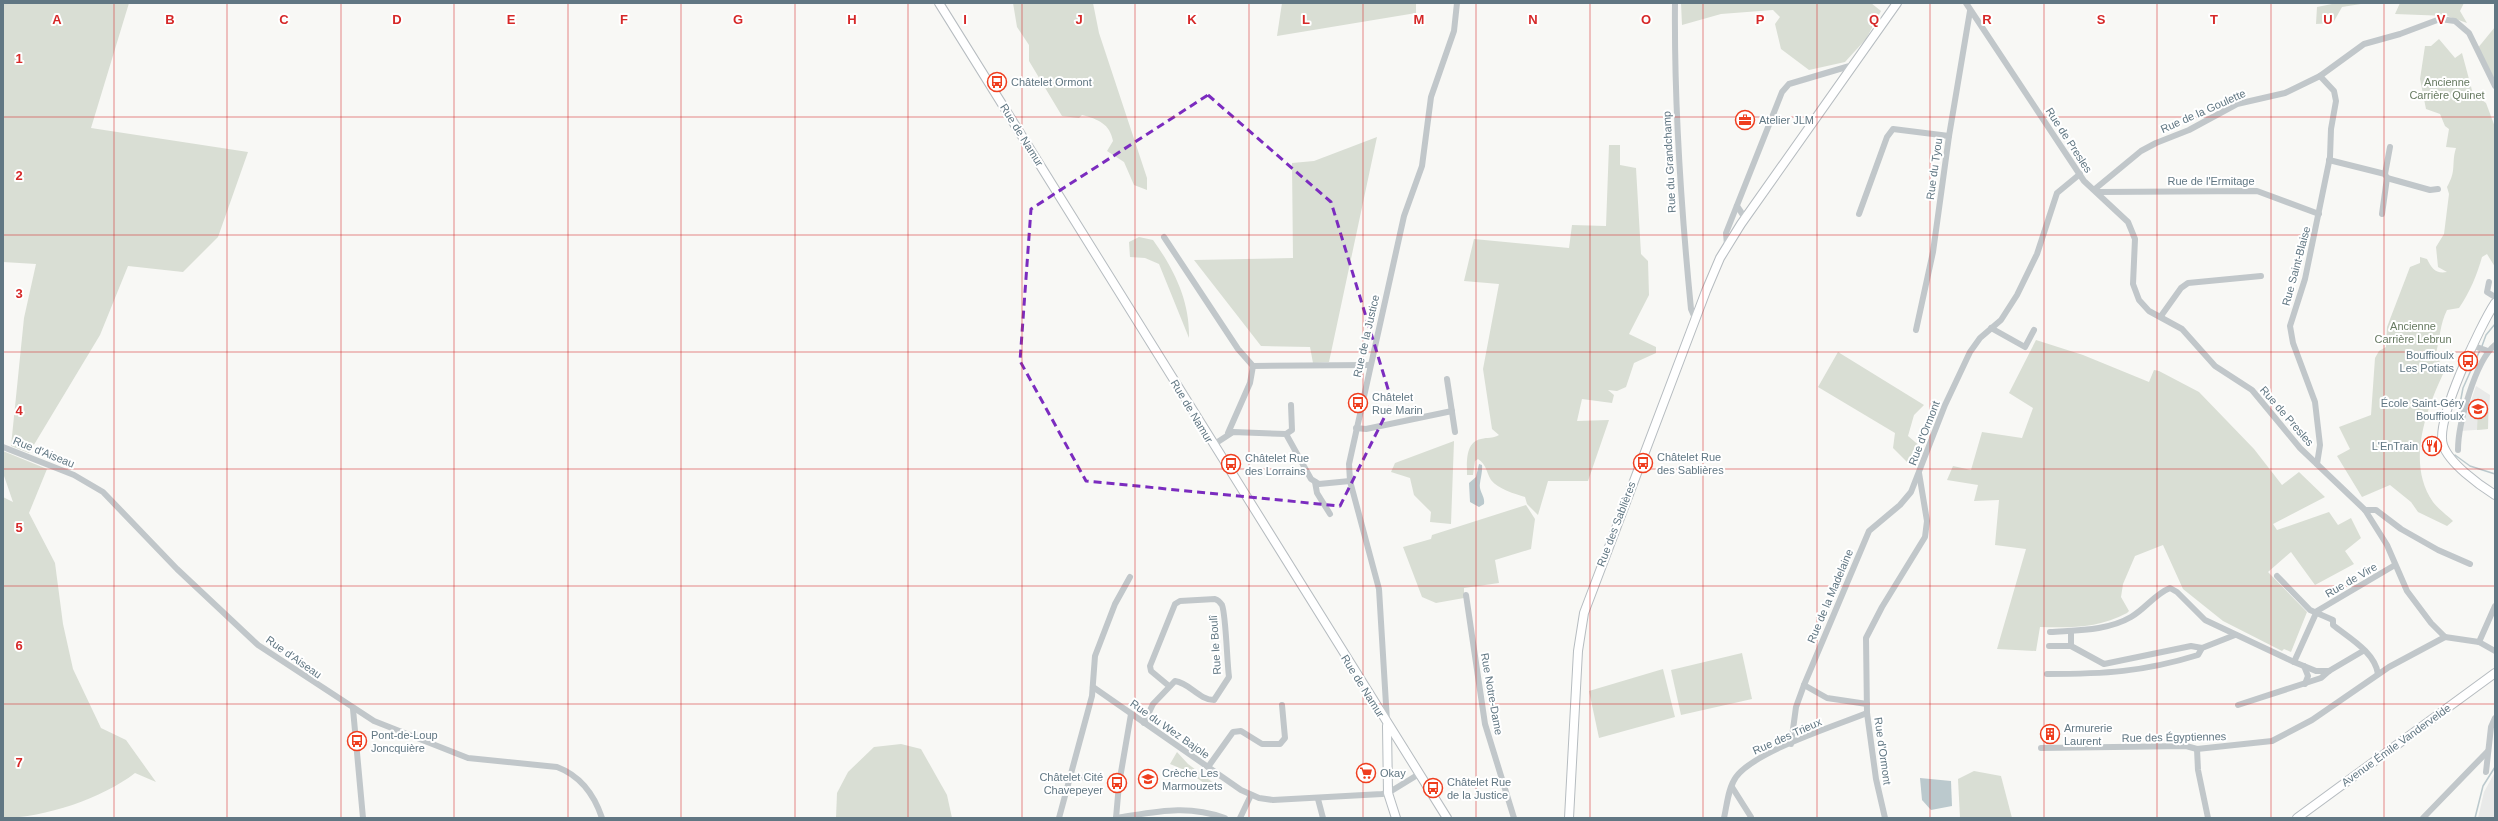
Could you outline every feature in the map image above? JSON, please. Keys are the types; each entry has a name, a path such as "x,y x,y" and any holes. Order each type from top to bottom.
{"main road":[{"name":"Rue de Namur","path":"939,3 1387,726 1447,818"},
{"name":"Rue des Sablières","path":"1569,818 1578,651 1584,613 1720,258 1740,225 1897,3"},
{"path":"2495,303 2480,348 2444,424 2442,443 2445,451 2476,483 2495,495"},
{"name":"Avenue Émile Vandervelde","path":"2297,818 2495,673"},
{"path":"1387,726 1388,793 1396,818"}],"street":[{"name":"Rue de la Justice","path":"1387,726 1379,589 1350,481 1349,464 1404,216 1422,166 1431,97 1454,31 1457,3"},
{"name":"Rue du Grandchamp","path":"1675,3 1675,60 1683,233 1690,309 1696,318"},
{"name":"Rue de Presles","path":"1966,3 2084,181 2128,222 2135,239 2133,284 2139,300 2149,311 2161,316 2182,329 2215,366 2252,390 2300,448 2365,510 2387,545 2407,591 2431,623 2445,637"},
{"name":"Rue du Tyou","path":"1916,330 1933,252 1949,136 1970,11"},
{"name":"Rue de la Goulette","path":"2096,191 2141,151 2156,143 2189,130 2237,104 2285,93 2320,76 2364,44 2400,34 2431,21 2448,19 2462,25 2469,33 2495,86"},
{"name":"Rue des Sablières","path":"1727,245 1726,233 1782,92 1789,84 1853,64"},
{"path":"1840,68 1846,76"},
{"name":"Rue Saint-Blaise","path":"2317,464 2320,445 2315,402 2293,343 2290,326 2305,279 2330,160 2331,129 2336,101 2334,91 2320,76"},
{"path":"1859,214 1887,137 1893,129 1949,136"},
{"path":"2382,214 2390,147"},
{"path":"2330,160 2430,190 2438,189"},
{"name":"Rue d'Ormont","path":"1885,818 1876,779 1867,713 1866,638 1882,607 1925,537 1927,521 1919,472 1945,405 1967,359 1980,338 2001,320 2017,296 2037,254 2057,192 2080,174"},
{"name":"Rue de l'Ermitage","path":"2096,191 2257,191 2319,214"},
{"path":"1736,206 1745,218"},
{"path":"1732,219 1740,225"},
{"path":"1164,236 1238,348 1253,366 1250,383 1228,433 1213,445"},
{"path":"2161,316 2181,288 2188,283 2261,276"},
{"path":"2489,282 2487,292 2495,297"},
{"path":"1991,328 2025,346 2034,330"},
{"path":"2458,450 2462,421 2480,348 2495,345"},
{"path":"1253,366 1370,365"},
{"path":"1447,379 1455,432"},
{"path":"1228,433 1286,434 1292,430 1291,405"},
{"path":"1356,428 1366,429 1452,411"},
{"path":"1286,434 1311,479 1315,482 1319,484 1350,481"},
{"name":"Rue d'Aiseau","path":"3,446 74,475 103,492 176,569 258,645 352,709 399,733 468,758 557,767 568,771 589,789 602,818"},
{"name":"Rue de la Madelaine","path":"1791,744 1796,707 1804,685 1869,531 1900,505 1911,492 1919,472"},
{"path":"1315,482 1317,493 1330,514"},
{"path":"2365,510 2376,510 2407,532 2470,564"},
{"name":"Rue de Vire","path":"2317,611 2396,565"},
{"name":"Rue de Vire","path":"2277,576 2310,610 2317,611 2333,620 2333,625 2354,641 2363,651 2373,657 2377,665 2378,674"},
{"path":"1059,818 1093,687 1092,679 1095,656 1113,608 1130,577"},
{"path":"2050,632 2094,629 2116,624 2131,617 2162,591 2170,588 2177,592 2204,620 2316,671 2329,671"},
{"name":"Rue Notre-Dame","path":"1466,595 1485,724 1514,818"},
{"name":"Rue le Boulî","path":"1215,599 1219,601 1222,605 1229,677 1226,683 1214,700 1208,700 1181,682 1175,681 1168,686 1151,671 1150,666 1175,604 1180,601 1215,599"},
{"path":"2479,642 2495,606"},
{"path":"2294,662 2317,611"},
{"path":"2071,631 2071,646"},
{"path":"2049,646 2071,646 2104,664 2192,646 2202,648 2235,635"},
{"path":"2445,637 2479,642 2495,651"},
{"name":"Rue des Égyptiennes","path":"2041,748 2186,746 2197,749 2272,742 2312,720 2378,674 2445,637"},
{"path":"2047,674 2100,674 2160,666 2198,655 2202,648"},
{"path":"2238,705 2321,678 2329,671 2363,651"},
{"path":"2304,666 2308,676 2305,684"},
{"path":"1804,685 1827,698 1867,704"},
{"path":"1144,724 1153,704 1168,686"},
{"name":"Rue du Wez Bajole","path":"1093,687 1144,724 1251,796 1273,800 1318,799 1388,793 1419,774"},
{"path":"1208,767 1233,732 1241,731 1262,744 1280,744 1285,738 1282,705"},
{"path":"352,709 363,818"},
{"name":"Rue des Trieux","path":"1724,818 1736,777 1748,766 1791,744 1867,713"},
{"path":"1131,714 1119,784 1116,818 1187,808 1206,811 1225,818"},
{"path":"2486,772 2491,727 2495,718"},
{"path":"2197,749 2198,770 2208,818"},
{"path":"2423,818 2488,751"},
{"path":"1070,776 1094,779"},
{"path":"1732,787 1751,818"},
{"path":"1240,818 1251,796"},
{"path":"1318,799 1323,818"}],"highlighted area":[{"path":"1208,95 1331,202 1392,402 1340,506 1086,481 1020,361 1031,209"}],"shaded area":[{"name":"École Saint-Géry Bouffioulx","path":"2476,386 2490,395 2488,429 2461,431"},
{"path":"1479,464 1482,465 1480,490 1484,504 1479,507 1470,502 1469,483 1476,477"},
{"path":"2495,772 2495,818 2478,818 2484,792"},
{"path":"1920,778 1951,781 1952,806 1931,810 1922,800"}],"green space":[{"path":"3,3 129,3 91,128 248,152 218,237 183,272 128,266 100,335 29,453 11,446 24,318 36,264 3,262"},
{"path":"1013,3 1093,3 1099,33 1147,178 1147,190 1134,185 1124,162 1107,151 1113,141 1106,126 1093,118 1082,115 1079,118 1062,116 1029,61 1029,45 1017,27"},
{"path":"1282,3 1416,3 1416,13 1277,36"},
{"path":"1681,3 1871,3 1881,11 1866,39 1845,62 1809,70 1781,49 1775,24 1780,17 1773,10 1721,14 1682,25"},
{"path":"2337,3 2367,3 2342,7 2333,23 2316,24 2317,7"},
{"path":"2400,3 2464,3 2460,11 2467,23 2447,16 2395,14"},
{"path":"2495,27 2495,80 2477,49"},
{"path":"2439,39 2455,58 2462,53 2473,94 2486,103 2495,127 2495,267 2487,254 2482,257 2467,296 2459,308 2447,310 2441,326 2436,353 2444,372 2425,420 2422,437 2420,454 2421,471 2425,487 2435,505 2453,521 2447,526 2418,512 2411,502 2390,485 2362,497 2337,456 2350,449 2339,427 2371,415 2375,358 2379,351 2386,347 2387,327 2410,267 2420,263 2420,257 2427,259 2435,270 2447,272 2438,267 2436,247 2444,234 2449,194 2447,187 2452,176 2456,148 2446,147 2449,129 2445,126 2440,114 2426,109 2420,79 2425,46 2431,46"},
{"path":"1377,137 1329,362 1313,363 1310,347 1261,346 1194,260 1293,258 1292,163 1314,161"},
{"path":"1609,145 1620,145 1620,165 1636,168 1641,254 1648,261 1649,295 1629,334 1656,347 1656,353 1634,363 1626,387 1617,391 1608,390 1614,395 1612,403 1582,399 1577,421 1609,420 1588,481 1548,481 1538,515 1527,504 1525,497 1507,491 1494,483 1483,464 1478,459 1475,461 1473,475 1467,475 1468,454 1472,444 1481,439 1499,435 1492,429 1483,369 1499,284 1464,281 1474,239 1569,248 1572,225 1606,226"},
{"path":"1139,237 1153,240 1168,262 1174,274 1184,298 1189,324 1189,338 1159,264 1145,258 1130,257 1129,242"},
{"path":"2036,340 2083,355 2149,382 2154,370 2159,371 2199,392 2254,449 2282,485 2299,472 2325,497 2273,524 2277,530 2329,512 2338,525 2351,518 2361,538 2345,551 2354,564 2315,585 2291,552 2268,572 2307,612 2291,652 2284,649 2282,651 2223,621 2183,589 2163,545 2135,556 2123,584 2121,597 2129,611 2127,613 2106,622 2085,626 2040,627 2036,651 1997,649 2026,549 1995,545 1999,500 1974,501 1978,485 1947,480 1953,466 1971,470 1982,432 2022,438 2033,408 2009,393"},
{"path":"1838,352 1924,405 1914,415 1908,436 1921,447 1917,459 1911,466 1893,448 1895,433 1818,387"},
{"path":"2478,411 2488,412 2488,429 2477,430"},
{"path":"1454,441 1451,524 1430,522 1431,512 1414,495 1410,478 1391,472 1395,463"},
{"path":"3,451 47,469 29,513 55,563 63,624 73,669 101,728 126,740 156,782 135,773 107,791 72,805 36,814 3,818 3,497 13,502 3,473"},
{"path":"1526,505 1535,519 1531,549 1495,560 1499,583 1464,588 1464,598 1436,603 1422,597 1403,547 1431,539 1432,535"},
{"path":"1742,653 1752,699 1681,715 1671,670"},
{"path":"1663,669 1675,717 1599,738 1589,691"},
{"path":"901,744 921,749 947,795 952,818 836,818 837,793 848,772 874,747"},
{"path":"1177,752 1188,764 1215,784 1211,788 1187,771 1170,764"},
{"path":"1974,771 2001,776 2012,818 1960,818 1958,779"}],"waterway":[{"path":"2482,346 2486,335 2495,324"},
{"path":"2458,414 2463,388 2480,350"},
{"path":"2455,455 2470,466 2495,474"},
{"path":"2475,818 2483,786 2495,767"}],"place":[{"name":"Châtelet Ormont","path":"997,82"},
{"name":"Atelier JLM","path":"1745,120"},
{"name":"Bouffioulx Les Potiats","path":"2468,361"},
{"name":"Châtelet Rue Marin","path":"1358,403"},
{"name":"École Saint-Géry Bouffioulx","path":"2478,409"},
{"name":"L'EnTrain","path":"2432,446"},
{"name":"Châtelet Rue des Sablières","path":"1643,463"},
{"name":"Châtelet Rue des Lorrains","path":"1231,464"},
{"name":"Armurerie Laurent","path":"2050,734"},
{"name":"Pont-de-Loup Joncquière","path":"357,741"},
{"name":"Okay","path":"1366,773"},
{"name":"Crèche Les Marmouzets","path":"1148,779"},
{"name":"Châtelet Cité Chavepeyer","path":"1117,783"},
{"name":"Châtelet Rue de la Justice","path":"1433,788"}],"park label":[{"name":"Ancienne Carrière Quinet","path":"2447,88"},
{"name":"Ancienne Carrière Lebrun","path":"2413,332"}]}
